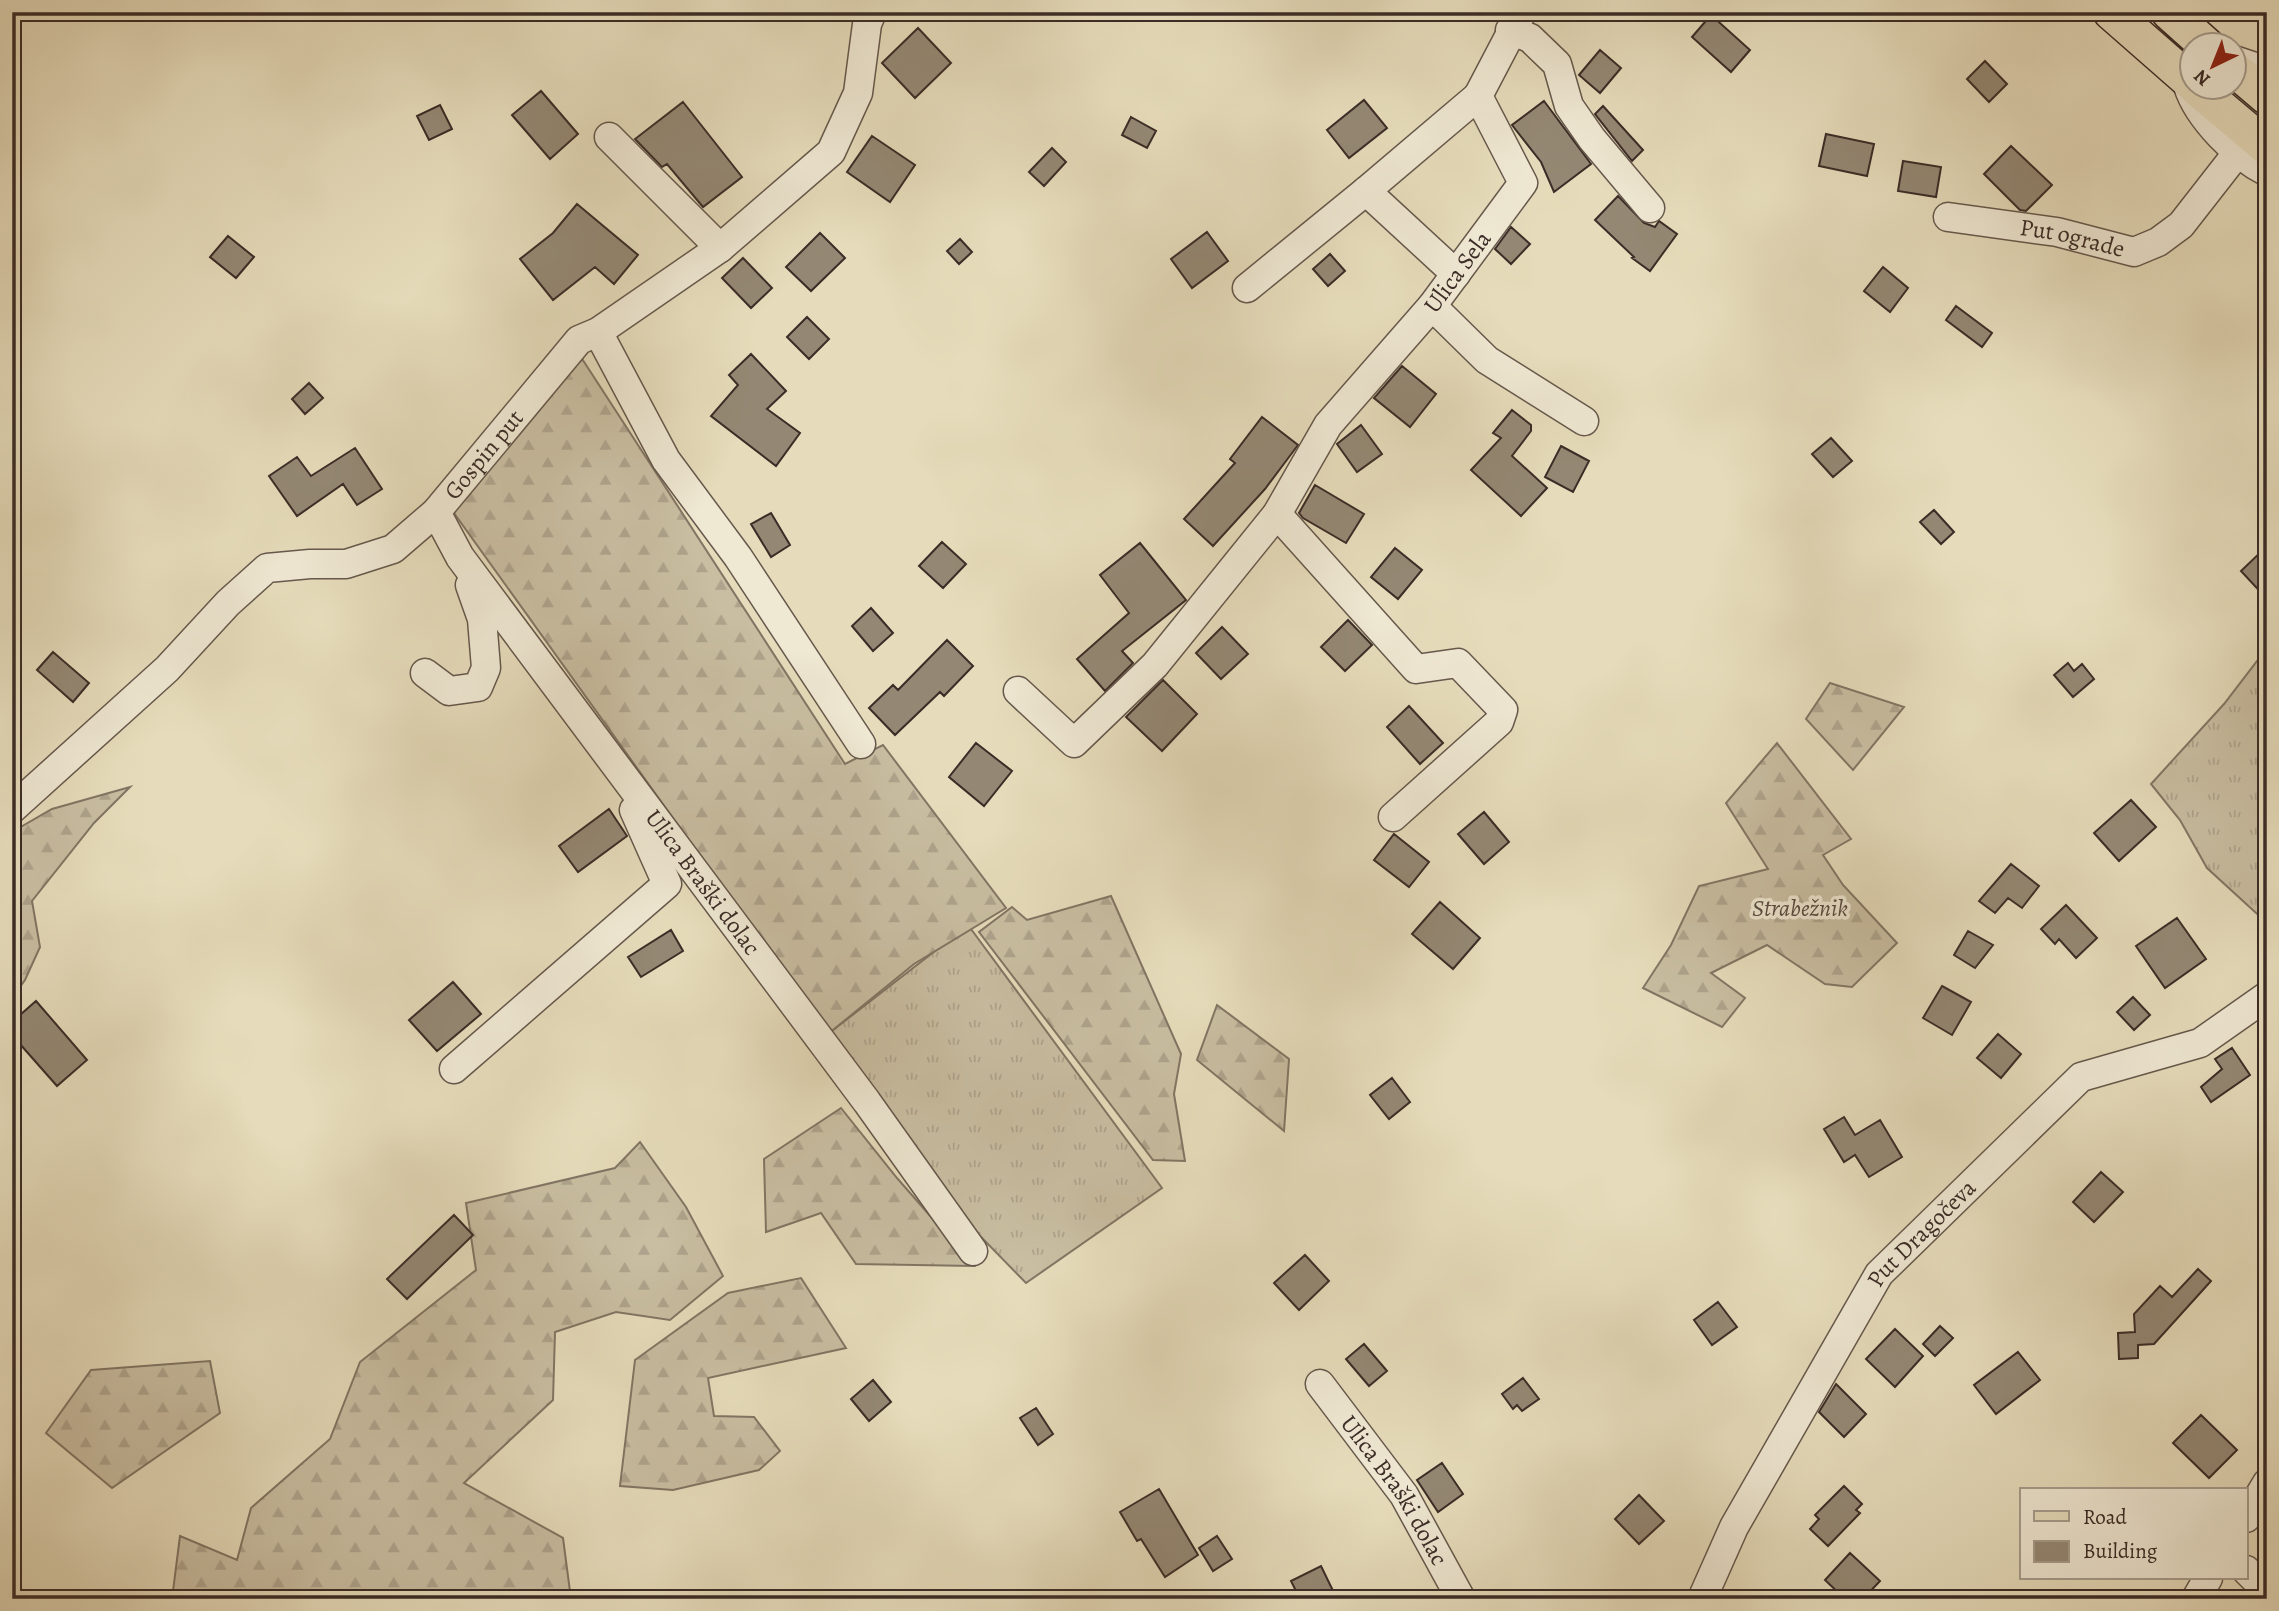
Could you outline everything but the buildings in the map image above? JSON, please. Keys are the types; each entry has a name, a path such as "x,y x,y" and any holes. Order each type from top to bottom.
{"main road":[{"path":"2112,12 2178,70"},
{"path":"2169,12 2191,32"},
{"path":"2248,81 2267,97"},
{"path":"2210,102 2253,149"}],"street":[{"name":"Gospin put","path":"12,810 167,669 228,603 267,568 346,564 393,549 436,512 579,340 598,332 720,248 831,152 858,93 867,24 872,12"},
{"path":"1247,288 1478,96 1516,21 1557,64 1569,106 1592,139 1650,208"},
{"path":"2248,65 2267,71"},
{"name":"Ulica Sela","path":"1018,691 1074,743 1155,666 1277,514 1328,425 1432,306 1523,183 1478,96"},
{"path":"609,137 720,248"},
{"path":"2253,149 2267,172"},
{"name":"Put ograde","path":"1948,217 2057,232 2134,252 2158,242 2181,225 2253,149"},
{"path":"1366,191 1456,274"},
{"path":"1432,306 1487,360 1584,421"},
{"path":"598,332 666,460 738,557 862,744"},
{"name":"Ulica Braški dolac","path":"436,512 460,557 867,1102 973,1251"},
{"path":"1277,514 1416,669 1458,663 1503,710 1499,722 1393,817"},
{"path":"425,673 449,691 478,687 486,668 482,618 460,557"},
{"path":"454,1069 667,884 613,763"},
{"name":"Put Dragočeva","path":"1702,1599 1734,1527 1879,1274 2081,1077 2200,1043 2267,996"},
{"name":"Ulica Braški dolac","path":"1320,1384 1404,1496 1461,1599"},
{"path":"2248,1515 2267,1483"},
{"path":"2248,1572 2267,1591"},
{"path":"2196,1599 2207,1580"}],"green space":[{"path":"577,351 845,764 883,745 1006,908 914,964 828,1034 441,495"},
{"path":"2267,648 2267,923 2207,868 2180,820 2151,784 2224,704"},
{"path":"1830,683 1904,707 1853,770 1806,719"},
{"name":"Strabežnik","path":"1777,743 1851,839 1823,855 1843,885 1897,943 1852,987 1825,984 1767,945 1711,973 1745,998 1722,1027 1643,988 1671,945 1699,886 1768,869 1726,803"},
{"path":"130,787 94,823 32,901 40,947 25,980 12,998 12,832 52,809"},
{"path":"1111,896 1181,1054 1174,1094 1185,1161 1153,1160 979,932 1012,907 1027,920"},
{"path":"971,929 1162,1188 1026,1283 942,1197 828,1034 935,951"},
{"path":"1217,1005 1289,1059 1284,1131 1197,1060"},
{"path":"841,1108 897,1178 974,1266 856,1264 821,1213 766,1232 764,1159"},
{"path":"640,1142 686,1207 723,1276 670,1320 616,1312 555,1332 553,1400 464,1483 563,1538 571,1599 172,1599 180,1536 237,1560 251,1508 330,1439 360,1362 476,1270 466,1203 615,1168"},
{"path":"801,1278 846,1348 708,1378 714,1416 754,1417 780,1451 759,1470 673,1490 620,1486 635,1360 728,1293"},
{"path":"210,1361 220,1413 112,1488 46,1433 91,1370"}]}
